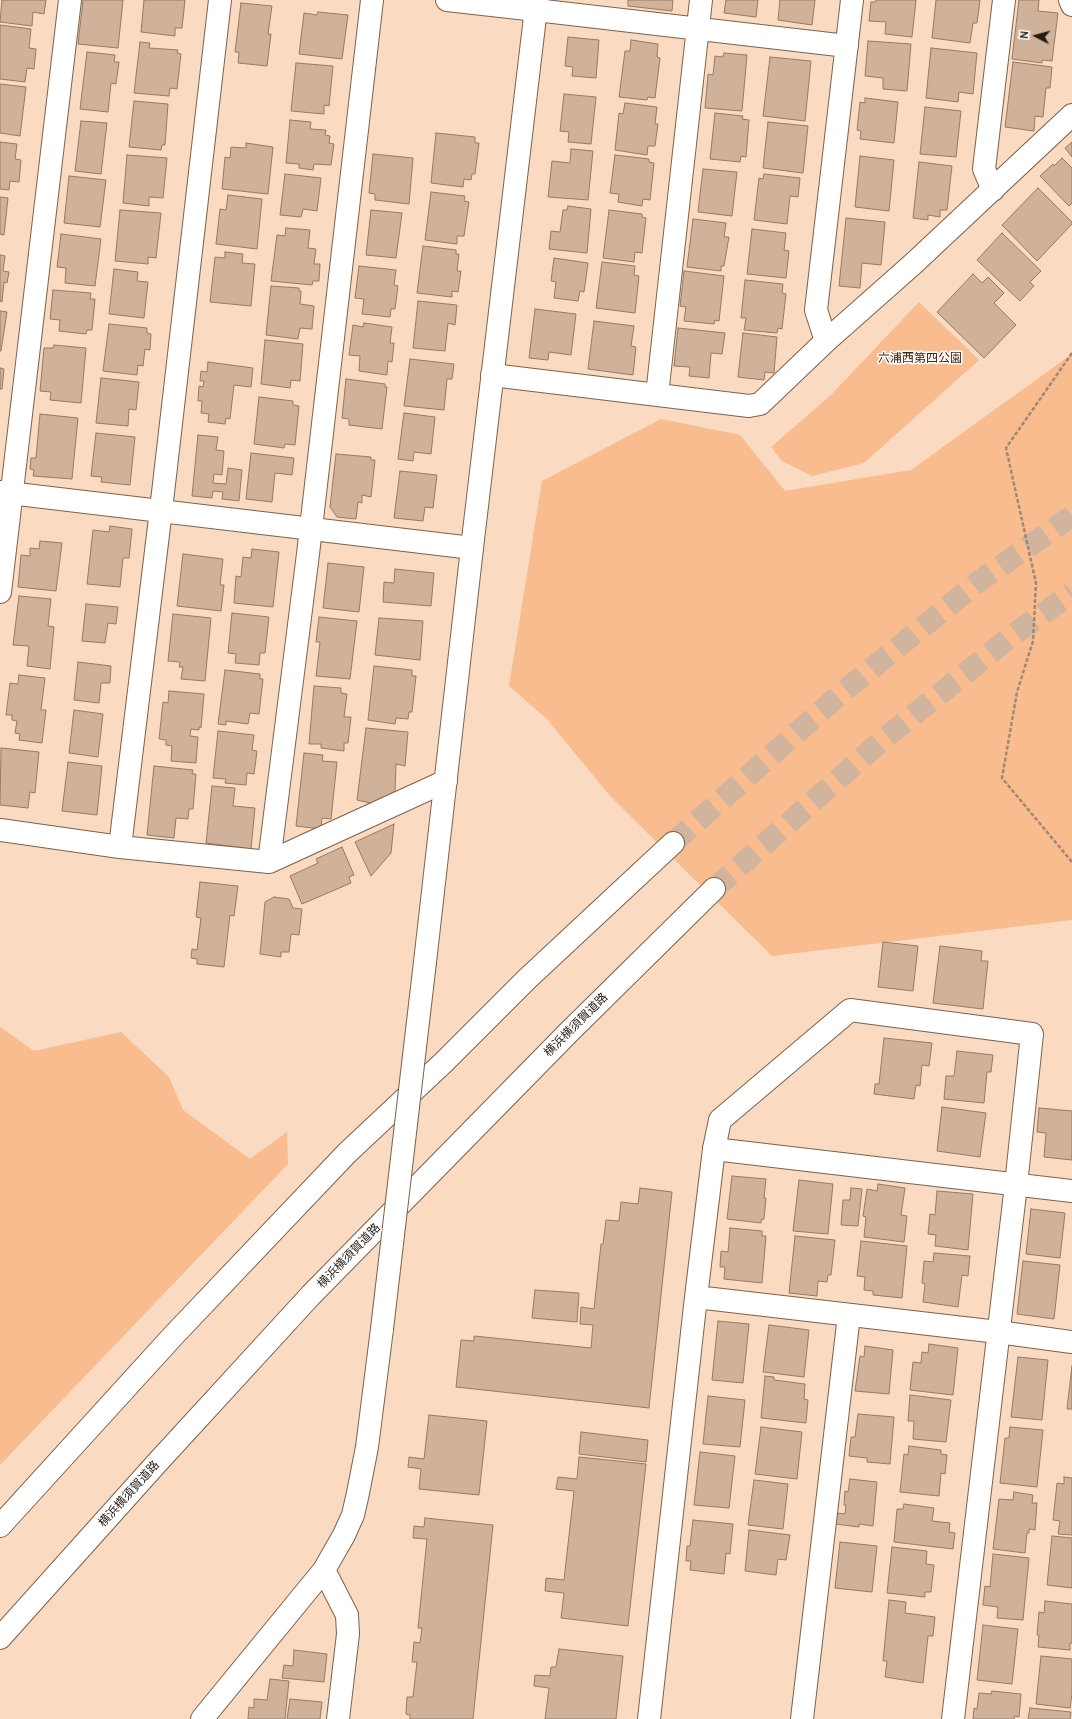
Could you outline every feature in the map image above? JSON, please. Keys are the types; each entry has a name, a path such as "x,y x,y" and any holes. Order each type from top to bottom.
{"main road":[{"path":"0,592 6,493 70,0"},
{"path":"120,847 161,510 220,0"},
{"path":"269,862 311,529 372,0"},
{"path":"447,0 537,5 698,28 846,46"},
{"path":"657,395 701,0"},
{"path":"826,341 816,310 852,0"},
{"path":"993,190 984,169 1004,0"},
{"path":"1070,0 1072,5"},
{"path":"202,1719 324,1570 344,1535 353,1515 367,1447 425,962 492,375 537,5"},
{"path":"492,375 750,406 760,404 826,341 993,190 1072,115"},
{"path":"6,493 161,510 472,548"},
{"path":"0,830 120,847 269,862 446,781"},
{"path":"0,1526 173,1336 348,1153 444,1062 526,979 673,843"},
{"name":"横浜横須賀道路","path":"0,1638 156,1464 312,1295 569,1032 714,889"},
{"path":"649,1719 696,1297 714,1149 720,1120 850,1010 1032,1034 1016,1185 953,1719"},
{"path":"714,1149 1072,1191"},
{"path":"696,1297 1072,1342"},
{"path":"802,1719 849,1315"},
{"path":"324,1570 347,1615 348,1634 338,1719"}],"path":[{"path":"1072,353 1006,448 1036,583 1033,641 1017,692 1002,778 1072,862"}],"green space":[{"name":"六浦西第四公園","path":"919,302 979,360 864,463 812,476 782,461 771,447 831,395"},
{"path":"1072,354 1072,920 772,956 610,796 547,719 509,686 542,481 661,419 740,435 785,491 911,470"},
{"path":"0,1027 34,1051 121,1032 169,1077 183,1110 250,1159 287,1132 288,1164 0,1465"}],"building":[{"path":"2,0 46,0 44,14 33,12 32,26 0,22"},
{"path":"83,0 123,0 118,48 78,44"},
{"path":"144,0 185,0 182,28 175,28 175,36 141,32"},
{"path":"628,0 673,0 672,11 628,6"},
{"path":"726,0 758,0 756,17 724,13"},
{"path":"780,0 815,0 812,25 778,20"},
{"path":"876,0 916,0 912,37 885,34 886,22 869,21 871,2 875,2"},
{"path":"936,0 980,0 977,23 973,23 970,43 932,38"},
{"path":"1019,0 1039,0 1038,11 1058,13 1052,61 1042,60 1042,63 1012,59"},
{"path":"241,3 272,6 268,34 271,34 267,66 238,63 239,52 235,52"},
{"path":"318,12 348,15 342,59 299,54 304,13 317,15"},
{"path":"0,25 31,29 29,48 36,49 34,69 27,68 25,82 0,79"},
{"path":"568,37 599,40 596,78 572,76 573,67 565,66"},
{"path":"631,40 658,44 657,57 660,58 655,98 648,97 647,100 619,97 625,51 630,51"},
{"path":"868,41 911,44 907,91 883,89 883,78 865,76"},
{"path":"140,42 150,43 149,48 178,50 177,53 181,54 177,89 170,88 169,96 134,93"},
{"path":"931,48 977,53 973,94 959,92 958,102 926,98"},
{"path":"87,52 115,55 114,62 119,62 116,84 111,83 108,112 80,109"},
{"path":"724,53 747,55 742,111 705,108 708,74 713,75 715,56 723,57"},
{"path":"770,57 811,61 805,121 763,116"},
{"path":"1013,62 1052,67 1050,88 1046,88 1043,117 1035,116 1034,131 1005,127"},
{"path":"296,63 333,66 329,106 324,105 324,114 291,111"},
{"path":"0,84 26,87 20,136 0,133"},
{"path":"564,94 596,97 591,144 568,142 569,132 560,131"},
{"path":"865,98 898,102 894,143 860,139 861,131 857,130 860,102 865,103"},
{"path":"134,101 168,104 165,145 162,145 161,150 129,147"},
{"path":"625,103 657,107 655,124 658,124 655,146 648,146 647,155 615,150 619,113 623,114"},
{"path":"925,107 961,111 956,157 920,154"},
{"path":"715,113 743,116 742,119 749,120 746,157 741,156 740,162 710,159"},
{"path":"290,120 311,122 310,129 326,130 325,135 330,136 329,143 334,144 331,165 314,164 313,170 299,168 299,164 286,163"},
{"path":"81,121 107,123 101,174 75,171"},
{"path":"768,122 808,126 803,173 763,168"},
{"path":"436,133 475,137 475,143 479,143 475,174 472,174 471,180 464,179 463,187 431,183"},
{"path":"0,142 17,144 15,159 21,160 19,182 10,181 9,190 0,189"},
{"path":"1072,142 1072,157 1065,148"},
{"path":"246,143 273,147 268,194 222,189 225,157 230,158 231,147 246,148"},
{"path":"571,149 593,151 588,200 548,197 552,161 570,163"},
{"path":"373,154 413,158 409,204 375,200 375,194 369,193"},
{"path":"127,155 167,158 163,198 149,197 149,206 123,203"},
{"path":"615,155 649,159 649,162 654,163 650,200 643,199 642,206 618,202 619,194 610,193"},
{"path":"860,156 894,160 889,211 855,207"},
{"path":"1062,158 1072,168 1072,203 1069,206 1040,176"},
{"path":"919,162 952,166 947,210 940,210 940,217 928,215 928,220 913,218"},
{"path":"703,169 737,172 732,216 698,212"},
{"path":"285,174 321,178 317,211 303,209 301,217 280,215"},
{"path":"764,174 800,178 798,197 790,196 787,224 754,220 759,178 763,179"},
{"path":"69,176 106,180 100,227 64,223"},
{"path":"1038,188 1072,222 1072,224 1037,261 1002,225"},
{"path":"431,192 465,196 464,201 469,202 464,236 457,236 457,244 425,240"},
{"path":"228,195 262,199 257,249 216,244 220,209 226,210"},
{"path":"0,197 8,198 4,235 0,234"},
{"path":"568,206 591,209 587,253 549,249 551,231 560,232 563,210 567,210"},
{"path":"120,210 161,213 156,258 148,257 148,264 115,261"},
{"path":"371,210 402,213 396,258 366,255"},
{"path":"609,210 642,214 642,217 646,218 642,253 635,252 634,262 603,258"},
{"path":"846,218 885,222 881,265 862,263 860,288 839,286"},
{"path":"693,219 726,223 724,237 729,237 724,266 721,266 721,271 687,267"},
{"path":"286,228 310,230 308,248 316,249 314,264 320,264 319,281 313,281 312,285 271,281 277,235 285,236"},
{"path":"752,229 786,233 784,250 789,251 786,278 747,274"},
{"path":"1002,233 1041,271 1030,282 1034,286 1020,301 977,260"},
{"path":"61,234 101,239 95,286 65,283 66,268 57,267"},
{"path":"423,246 456,250 456,254 459,254 457,271 461,271 458,292 452,291 452,297 417,293"},
{"path":"225,252 243,254 242,263 255,264 251,306 210,302 215,257 225,258"},
{"path":"0,255 5,256 3,271 9,272 7,283 4,282 2,302 0,301"},
{"path":"554,258 588,263 584,292 580,291 578,301 554,298 556,282 551,281"},
{"path":"602,262 635,266 634,275 639,276 635,313 596,308"},
{"path":"359,266 396,270 394,285 398,286 395,309 391,309 390,317 362,314 364,299 355,298"},
{"path":"114,269 138,272 137,281 148,282 144,318 109,314"},
{"path":"684,271 724,276 719,321 715,320 714,324 684,321 686,307 680,306"},
{"path":"973,274 982,283 988,277 1004,293 994,303 1016,325 984,358 937,312"},
{"path":"745,280 783,284 782,293 786,294 782,329 778,328 777,333 744,330 746,318 741,318"},
{"path":"271,286 299,288 299,291 301,291 300,304 314,306 312,329 300,328 298,339 266,335"},
{"path":"53,290 91,293 90,299 95,299 92,330 87,330 86,334 59,331 60,320 50,319"},
{"path":"418,301 457,305 455,325 448,323 445,351 413,348"},
{"path":"535,309 576,314 571,355 549,352 548,360 529,358"},
{"path":"0,311 7,312 1,351 0,351"},
{"path":"594,321 634,326 631,346 636,347 633,375 588,369"},
{"path":"364,323 392,327 390,343 394,343 392,362 388,361 387,375 359,371 360,356 349,355 353,325 363,327"},
{"path":"109,324 147,328 147,333 151,334 150,350 145,349 143,366 138,365 137,375 103,371"},
{"path":"678,328 725,333 722,354 711,353 709,378 689,376 690,367 674,366"},
{"path":"743,333 777,337 774,373 765,372 764,380 738,377"},
{"path":"265,340 303,344 300,381 291,380 290,388 261,384"},
{"path":"54,345 86,348 81,403 50,400 51,392 40,391 44,348 53,348"},
{"path":"410,359 454,364 452,379 447,379 444,410 404,406"},
{"path":"208,362 253,368 251,387 234,385 230,419 226,418 225,424 208,422 209,414 201,413 202,401 198,401 199,386 203,387 204,381 200,381 201,371 207,372"},
{"path":"0,368 4,369 2,389 0,389"},
{"path":"101,378 139,382 136,410 129,409 128,426 96,423"},
{"path":"346,379 385,384 385,387 387,387 382,429 349,425 349,419 342,418"},
{"path":"259,397 293,401 293,405 299,406 295,445 285,444 284,448 254,444"},
{"path":"404,413 435,417 431,454 414,452 413,461 398,459"},
{"path":"40,414 78,418 72,479 33,476 34,470 30,469 31,458 36,458"},
{"path":"96,433 135,437 130,485 101,482 102,477 91,476"},
{"path":"198,435 218,437 216,450 224,451 222,475 214,474 213,483 226,484 228,468 242,470 239,501 222,499 223,492 213,491 212,498 192,496"},
{"path":"251,453 294,458 292,475 275,473 272,502 246,499"},
{"path":"336,454 371,457 371,460 375,460 371,497 362,495 362,503 358,502 356,519 337,517 330,507"},
{"path":"400,471 437,475 433,508 425,507 423,521 394,518"},
{"path":"110,526 132,529 129,558 123,558 120,587 87,584 93,530 109,532"},
{"path":"40,541 62,543 56,591 18,587 21,555 30,556 30,548 39,549"},
{"path":"252,549 279,552 273,607 234,603 236,576 241,577 243,557 251,558"},
{"path":"183,554 223,559 220,585 224,585 221,611 177,606"},
{"path":"328,563 364,567 359,612 323,608"},
{"path":"395,569 434,573 431,606 383,602 384,582 394,583"},
{"path":"19,596 51,599 48,626 54,627 50,669 27,666 29,646 13,645"},
{"path":"86,604 118,607 116,624 108,623 105,643 82,641"},
{"path":"232,613 269,617 265,653 260,653 259,665 235,663 236,654 228,653"},
{"path":"173,614 211,618 205,681 181,679 183,667 179,667 180,662 168,661"},
{"path":"319,617 357,621 350,679 316,676 320,642 316,642"},
{"path":"379,618 423,621 420,660 375,655"},
{"path":"78,662 111,666 110,683 101,683 99,703 74,700"},
{"path":"374,666 412,670 412,676 416,676 412,712 409,712 408,719 396,718 395,724 368,720"},
{"path":"225,670 260,674 260,679 263,679 259,714 250,713 248,724 226,721 226,725 218,724"},
{"path":"19,675 45,678 41,710 46,710 42,743 19,740 20,734 15,733 17,721 12,720 12,715 6,715 10,683 18,684"},
{"path":"314,686 341,688 341,693 347,694 344,717 351,717 348,743 344,743 344,751 321,748 321,744 309,744"},
{"path":"169,691 204,694 201,728 199,727 199,730 191,729 190,736 198,737 196,763 171,761 172,746 166,745 166,740 159,739 163,702 168,703"},
{"path":"74,710 103,714 98,757 69,753"},
{"path":"366,728 408,732 405,766 396,764 395,791 375,804 357,800"},
{"path":"218,731 254,735 252,750 257,751 254,774 247,773 246,785 225,783 226,779 213,778"},
{"path":"1,748 39,752 35,793 30,792 28,808 0,805"},
{"path":"304,753 323,755 322,761 337,762 331,819 322,818 321,829 296,826"},
{"path":"68,762 102,766 97,815 62,811"},
{"path":"154,766 193,770 192,774 196,774 193,809 189,809 188,819 176,818 174,838 147,835"},
{"path":"212,786 235,788 233,806 255,808 251,849 206,843"},
{"path":"394,824 391,853 371,876 355,842"},
{"path":"342,847 354,875 349,877 351,883 302,904 290,876 318,863 316,859"},
{"path":"200,882 238,886 234,916 230,915 224,967 197,964 197,959 191,958 192,949 197,950 201,918 196,917"},
{"path":"274,897 289,899 293,908 302,909 299,935 291,934 289,952 281,952 281,957 260,954 265,902"},
{"path":"883,942 918,946 913,991 878,987"},
{"path":"940,946 982,951 981,961 988,961 983,1009 933,1003"},
{"path":"884,1038 932,1043 929,1066 922,1065 920,1086 916,1085 914,1099 874,1094 875,1084 879,1084"},
{"path":"957,1051 993,1055 991,1072 987,1072 984,1103 944,1099 946,1076 954,1076"},
{"path":"942,1107 986,1113 980,1157 937,1151"},
{"path":"1039,1108 1072,1111 1072,1160 1044,1157 1046,1133 1037,1132"},
{"path":"732,1176 766,1179 764,1219 761,1220 761,1223 727,1219"},
{"path":"799,1180 833,1184 828,1234 793,1231"},
{"path":"878,1184 905,1188 901,1215 907,1216 904,1242 864,1237 866,1217 863,1216 867,1189 877,1191"},
{"path":"640,1188 672,1192 649,1408 456,1387 461,1340 474,1341 474,1336 591,1348 593,1325 580,1324 581,1307 594,1309 601,1244 603,1244 606,1220 619,1221 621,1202 638,1204"},
{"path":"851,1188 862,1189 858,1226 841,1225 843,1200 850,1200"},
{"path":"937,1191 973,1194 968,1250 935,1246 936,1235 928,1234 930,1214 935,1215"},
{"path":"1031,1209 1065,1213 1060,1258 1026,1254"},
{"path":"730,1228 762,1231 762,1236 766,1236 762,1283 724,1279 725,1267 720,1267 721,1251 728,1252"},
{"path":"795,1236 835,1240 831,1275 828,1275 827,1282 818,1281 817,1296 789,1293"},
{"path":"861,1241 907,1246 902,1298 873,1295 873,1291 864,1290 865,1277 857,1276"},
{"path":"934,1253 970,1256 968,1276 962,1275 958,1307 923,1302 925,1284 922,1283 924,1261 933,1262"},
{"path":"1023,1261 1060,1265 1054,1319 1017,1314"},
{"path":"535,1290 579,1293 577,1322 532,1318"},
{"path":"718,1321 749,1324 743,1383 712,1380"},
{"path":"769,1325 809,1330 804,1377 763,1372"},
{"path":"929,1344 958,1348 953,1395 910,1390 913,1362 921,1363 922,1352 928,1353"},
{"path":"865,1346 893,1350 889,1394 855,1391 860,1356 864,1357"},
{"path":"1018,1357 1048,1360 1042,1420 1011,1417"},
{"path":"1072,1366 1072,1409 1067,1409"},
{"path":"765,1376 774,1377 774,1380 805,1384 804,1399 808,1400 806,1423 761,1418"},
{"path":"910,1395 951,1400 946,1442 913,1439 914,1421 908,1421"},
{"path":"708,1396 745,1400 740,1447 703,1444"},
{"path":"858,1414 894,1417 890,1464 867,1462 867,1458 849,1456 851,1437 855,1437"},
{"path":"429,1415 487,1421 479,1495 419,1489 421,1469 408,1467 409,1457 424,1459"},
{"path":"761,1427 802,1432 797,1479 755,1474"},
{"path":"1010,1427 1043,1430 1037,1487 1000,1483 1005,1438 1009,1438"},
{"path":"581,1432 648,1440 646,1462 579,1454"},
{"path":"909,1446 941,1450 941,1454 947,1455 945,1474 941,1473 939,1496 900,1492 904,1454 908,1455"},
{"path":"700,1452 735,1456 729,1508 694,1505"},
{"path":"579,1457 646,1464 628,1626 561,1618 564,1593 545,1591 546,1578 564,1580 574,1491 556,1489 558,1477 577,1479"},
{"path":"1064,1477 1072,1478 1072,1535 1058,1534 1060,1521 1053,1520 1057,1483 1064,1484"},
{"path":"850,1479 877,1482 873,1526 859,1524 859,1527 835,1524 837,1513 845,1514 845,1491 848,1492"},
{"path":"754,1480 788,1484 783,1529 748,1525"},
{"path":"1014,1492 1033,1495 1032,1503 1037,1503 1035,1530 1029,1529 1029,1533 1027,1533 1025,1553 993,1549 999,1499 1013,1500"},
{"path":"904,1504 934,1508 932,1521 950,1523 949,1532 955,1533 953,1549 894,1542 897,1509 903,1509"},
{"path":"425,1518 493,1525 473,1719 410,1719 410,1715 406,1714 407,1697 413,1697 417,1662 412,1662 414,1642 420,1643 422,1628 418,1628 427,1539 413,1538 414,1526 424,1527"},
{"path":"693,1520 733,1524 730,1554 726,1553 724,1574 690,1570 691,1561 686,1561 687,1546 690,1546"},
{"path":"749,1530 790,1535 786,1560 778,1559 776,1575 745,1571"},
{"path":"1052,1536 1072,1538 1072,1588 1047,1585"},
{"path":"840,1542 877,1546 872,1592 835,1588"},
{"path":"892,1547 927,1551 926,1564 934,1565 931,1592 925,1592 925,1597 887,1593"},
{"path":"993,1554 1029,1558 1023,1620 997,1618 998,1607 983,1605 985,1586 990,1587"},
{"path":"889,1600 906,1602 905,1613 935,1617 933,1636 928,1636 923,1683 885,1677 887,1661 883,1661"},
{"path":"1045,1601 1072,1604 1072,1643 1070,1643 1070,1650 1038,1647 1039,1635 1037,1635 1039,1612 1044,1613"},
{"path":"983,1625 1018,1629 1012,1684 977,1680"},
{"path":"559,1649 623,1656 616,1719 545,1719 549,1688 534,1686 535,1675 550,1676 551,1667 556,1667"},
{"path":"294,1650 327,1654 324,1682 282,1678 284,1665 293,1666"},
{"path":"1041,1656 1072,1659 1072,1694 1070,1708 1036,1704"},
{"path":"270,1679 289,1681 285,1719 248,1719 249,1707 254,1708 254,1699 267,1700"},
{"path":"992,1691 1021,1694 1019,1717 1015,1716 1014,1719 973,1719 974,1708 977,1709 979,1693 991,1694"},
{"path":"290,1699 322,1702 320,1719 287,1719"},
{"path":"1030,1708 1071,1712 1070,1719 1028,1719"}],"tunnel":[{"path":"673,843 839,695 978,582 1072,516"},
{"path":"714,889 879,743 1014,634 1072,593"}]}
